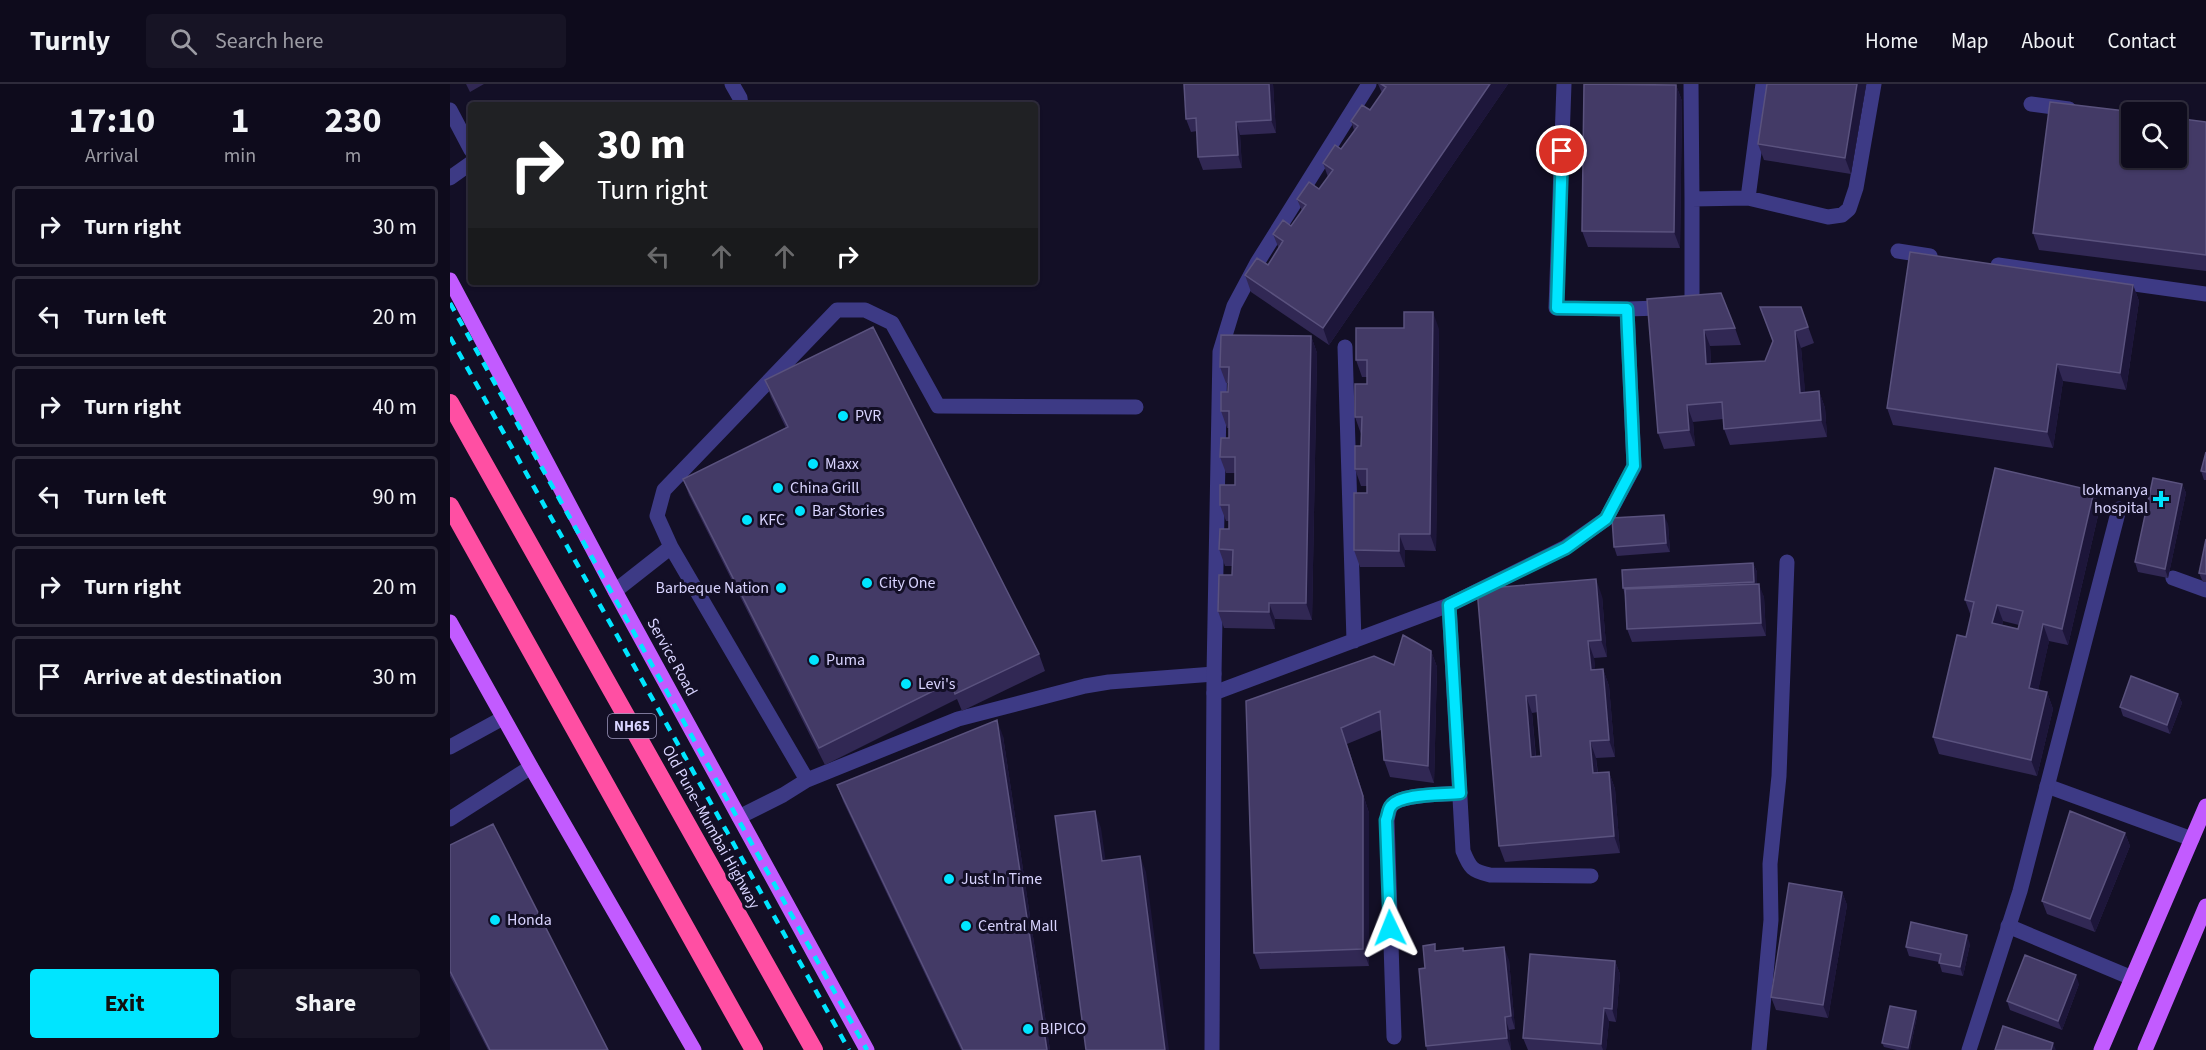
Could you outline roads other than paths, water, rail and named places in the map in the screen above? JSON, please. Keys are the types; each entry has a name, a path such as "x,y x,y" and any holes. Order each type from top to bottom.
{"highway":[{"name":"Old Pune–Mumbai Highway","path":"450,402 814,1050"},
{"path":"450,506 754,1050"}],"main road":[{"name":"Service Road","path":"450,280 615,591 867,1050"},
{"path":"450,622 694,1050"},
{"path":"2101,1050 2206,806"},
{"path":"2145,1050 2206,906"}],"street":[{"path":"732,84 741,102"},
{"path":"1212,1050 1214,674 1220,352 1234,306 1257,263 1369,84"},
{"path":"1564,84 1557,308 1627,309 1692,307 1691,84"},
{"path":"1748,198 1763,84"},
{"path":"1692,199 1748,198 1828,217 1842,215 1849,209 1856,188 1874,84"},
{"path":"2031,104 2087,112"},
{"path":"450,110 468,144"},
{"path":"450,178 468,165"},
{"path":"1898,251 1946,258"},
{"path":"1981,263 2206,294"},
{"path":"1214,693 1449,605 1566,548 1606,519 1634,466 1627,309"},
{"path":"807,780 671,547 657,516 664,490 837,310 865,310 892,323 938,406 1136,407"},
{"path":"1345,347 1354,641"},
{"path":"1969,1050 2020,891 2120,509"},
{"path":"615,591 671,547"},
{"path":"1759,1050 1771,920 1770,864 1779,776 1786,562"},
{"path":"2173,578 2206,590"},
{"path":"1449,605 1463,851 1468,863 1475,871 1490,875 1591,876"},
{"path":"740,817 807,780 958,719 1109,682 1214,674"},
{"path":"450,747 503,718"},
{"path":"450,819 531,767"},
{"path":"2048,786 2192,839"},
{"path":"1394,1037 1386,820 1390,807 1409,797 1460,793"},
{"path":"2008,926 2132,978"}],"railway":[{"path":"450,303 867,1050"},
{"path":"450,337 849,1050"}],"place":[{"name":"PVR","path":"843,416"},
{"name":"Maxx","path":"813,464"},
{"name":"China Grill","path":"778,488"},
{"name":"lokmanya hospital","path":"2161,499"},
{"name":"Bar Stories","path":"800,511"},
{"name":"KFC","path":"747,520"},
{"name":"City One","path":"867,583"},
{"name":"Barbeque Nation","path":"781,588"},
{"name":"Puma","path":"814,660"},
{"name":"Levi's","path":"906,684"},
{"name":"Just In Time","path":"949,879"},
{"name":"Honda","path":"495,920"},
{"name":"Central Mall","path":"966,926"},
{"name":"BIPICO","path":"1028,1029"}]}
